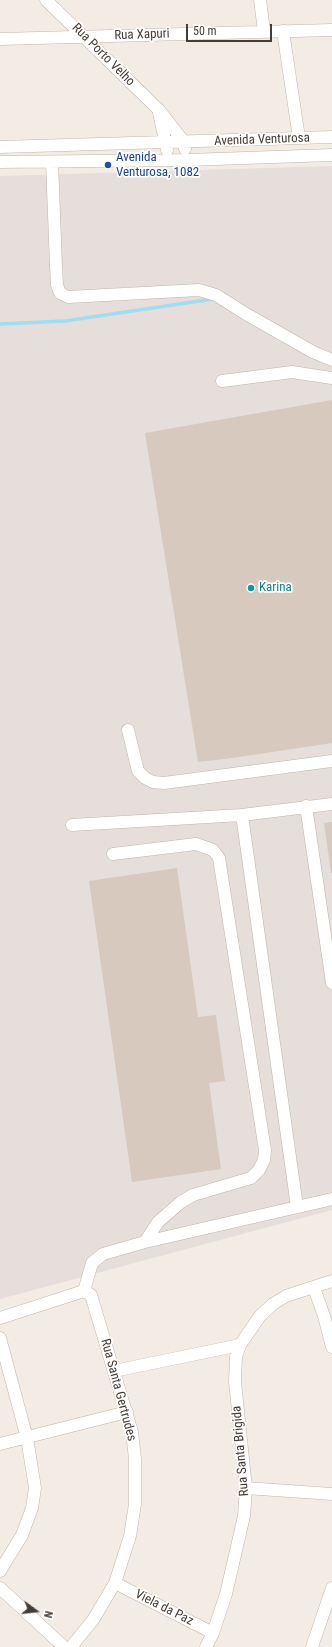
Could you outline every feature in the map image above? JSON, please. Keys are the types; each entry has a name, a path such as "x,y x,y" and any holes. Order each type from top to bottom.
{"street":[{"name":"Rua Porto Velho","path":"46,0 159,110 184,142 187,160"},
{"path":"260,0 264,31"},
{"name":"Rua Xapuri","path":"0,39 85,38 283,30 332,30"},
{"path":"283,30 299,138"},
{"path":"159,110 167,143 168,160"},
{"name":"Avenida Venturosa","path":"0,147 332,137"},
{"name":"Avenida Venturosa","path":"0,162 187,160 332,155"},
{"path":"52,162 57,285 60,293 68,297 199,290 216,295 313,352 332,360"},
{"path":"222,381 292,372 332,378"},
{"path":"128,730 138,771 145,778 153,782 164,784 332,761"},
{"path":"72,825 242,815 332,804"},
{"path":"306,806 332,983"},
{"path":"242,815 297,1207"},
{"path":"113,854 196,844 213,850 219,858 265,1150 264,1160 259,1170 251,1178 193,1195 181,1202 158,1222 145,1242"},
{"path":"0,1318 84,1291 92,1263 103,1254 145,1242 332,1199"},
{"path":"114,1371 240,1345 256,1321 273,1304 286,1296 332,1281"},
{"path":"314,1288 324,1316 332,1347"},
{"name":"Rua Santa Gertrudes","path":"71,1647 93,1620 115,1583 130,1536 135,1504 135,1459 132,1432 90,1295 84,1291"},
{"path":"0,1338 27,1438 35,1480 34,1497 22,1535 0,1571"},
{"name":"Rua Santa Brigida","path":"206,1647 213,1633 237,1554 244,1516 246,1488 235,1382 236,1357 240,1345"},
{"path":"0,1444 127,1412"},
{"path":"246,1488 332,1494"},
{"name":"Viela da Paz","path":"115,1583 213,1633"},
{"path":"0,1588 64,1647"},
{"path":"312,1647 332,1588"}],"shaded area":[{"path":"332,166 332,1210 0,1299 0,176"}],"building":[{"name":"Karina","path":"332,400 332,743 198,762 145,433"},
{"path":"332,822 332,873 331,873 324,823"},
{"path":"177,868 198,1017 216,1015 225,1081 209,1083 221,1169 132,1182 89,881"}],"waterway":[{"path":"0,324 65,321 213,299"}],"place":[{"name":"Avenida Venturosa, 1082","path":"108,165"},
{"name":"Karina","path":"251,588"}]}
